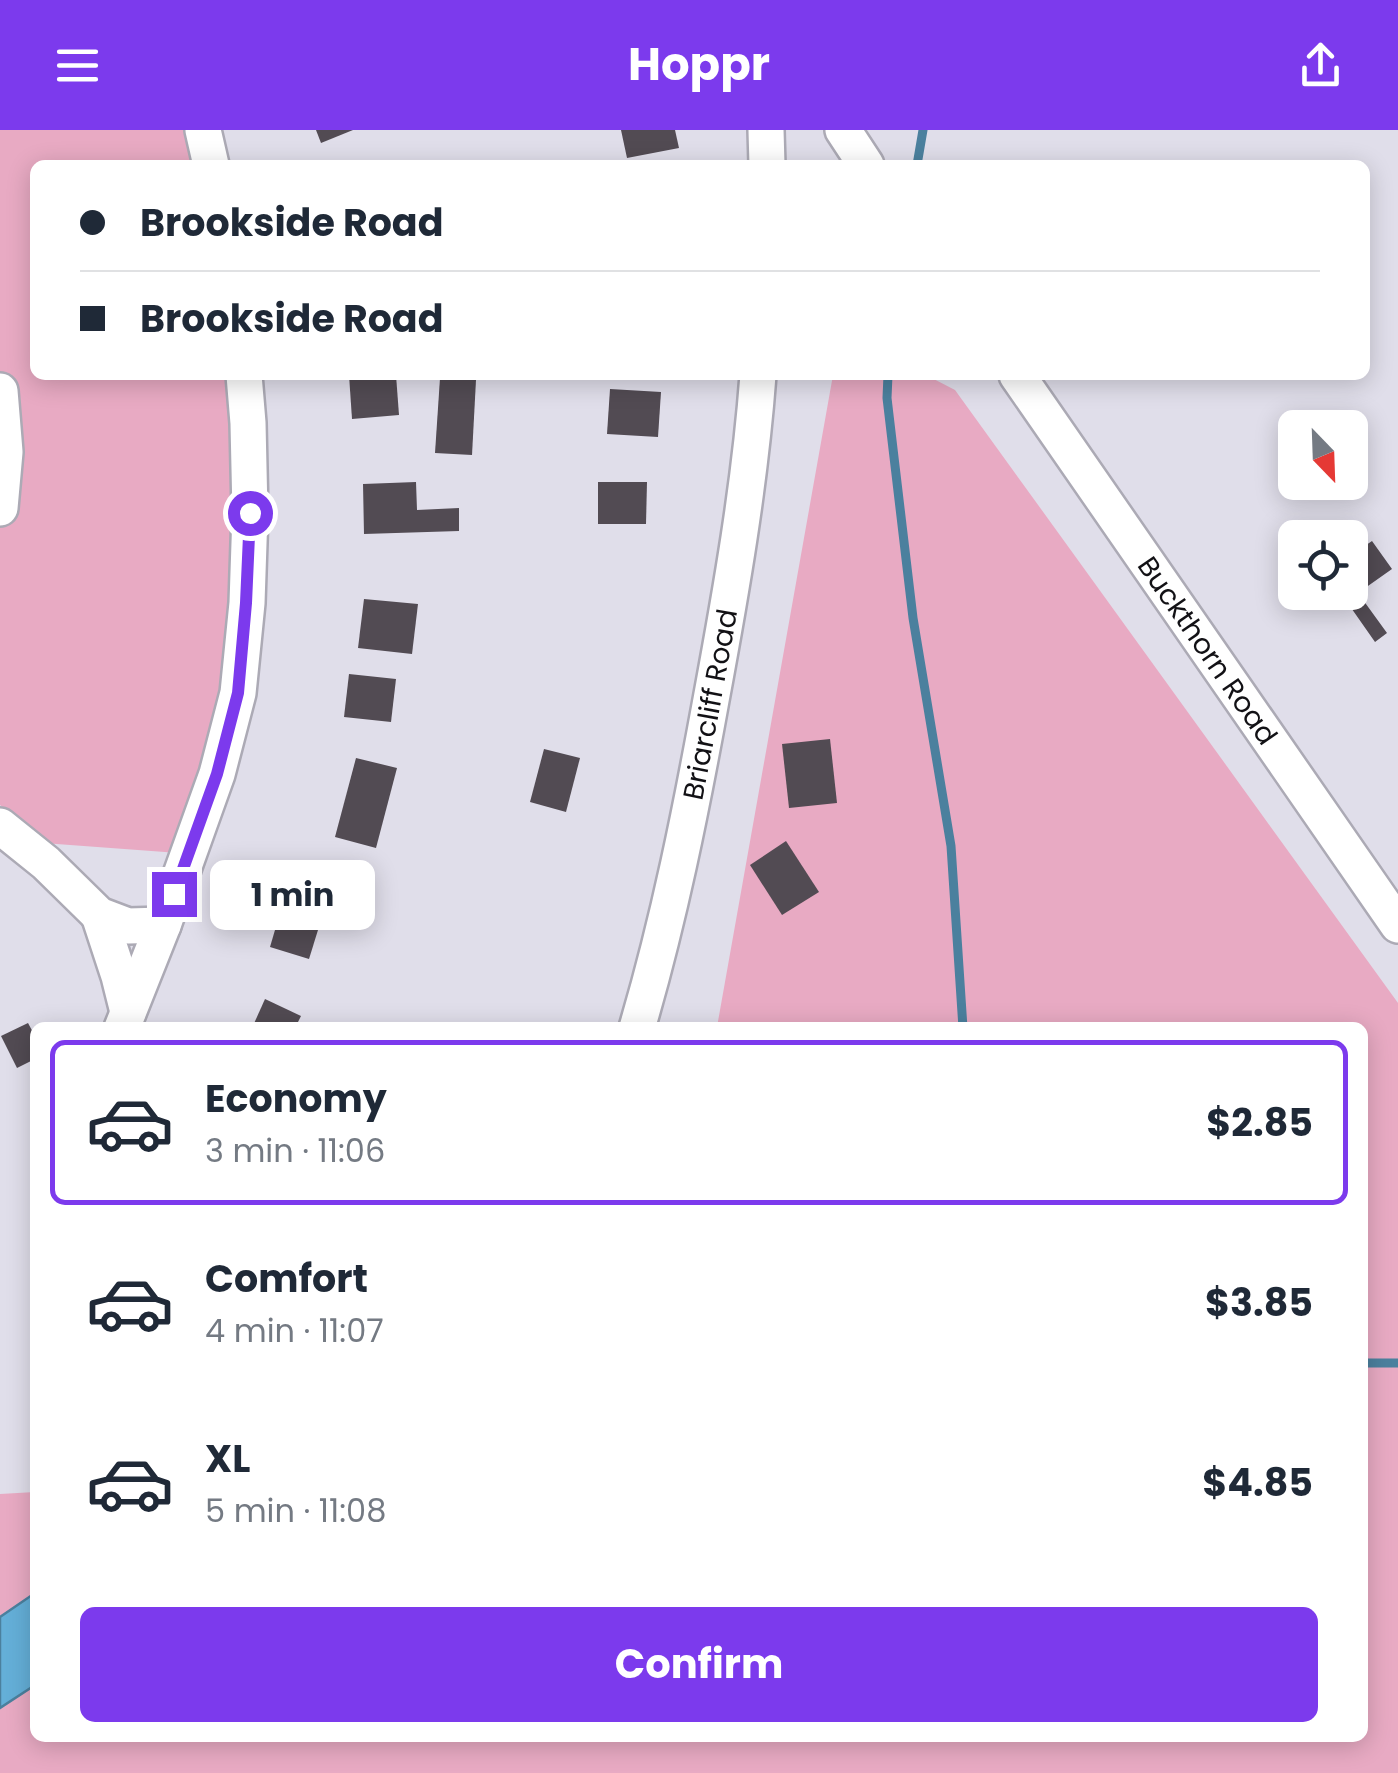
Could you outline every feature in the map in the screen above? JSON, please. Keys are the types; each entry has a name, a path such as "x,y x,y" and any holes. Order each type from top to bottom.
{"street":[{"path":"203,130 210,160"},
{"path":"766,130 767,160"},
{"path":"843,130 863,160"},
{"path":"125,1020 217,774 238,693 250,513 244,380"},
{"name":"Briarcliff Road","path":"639,1022 687,831 732,585 758,380"},
{"name":"Buckthorn Road","path":"1020,380 1398,925"},
{"path":"0,391 5,452 0,508"},
{"path":"0,826 46,863 98,916 119,976 125,1020"},
{"path":"98,916 128,926 163,925"}],"shaded area":[{"path":"0,130 202,130 208,160 30,160 30,380 241,380 247,603 192,854 43,843 0,805"},
{"path":"832,380 936,380 955,390 1398,1003 1398,1773 0,1773 0,1494 30,1492 30,1742 1368,1742 1368,1022 718,1022"}],"water":[{"path":"30,1596 30,1688 0,1708 0,1617"}],"building":[{"path":"316,130 353,130 321,143"},
{"path":"621,130 675,130 679,148 627,158"},
{"path":"349,380 396,380 399,415 352,419"},
{"path":"440,380 476,380 472,455 435,453"},
{"path":"610,389 661,392 658,437 607,434"},
{"path":"416,482 417,510 459,508 459,531 364,534 363,484"},
{"path":"598,482 647,482 646,524 598,524"},
{"path":"1372,541 1392,569 1368,586 1368,544"},
{"path":"364,599 418,604 412,654 358,648"},
{"path":"1368,607 1387,633 1375,642 1353,610 1368,610"},
{"path":"349,674 396,679 391,722 344,717"},
{"path":"830,739 837,803 789,808 782,744"},
{"path":"544,749 580,758 566,812 530,802"},
{"path":"356,758 397,768 376,848 335,837"},
{"path":"786,841 819,892 782,915 750,865"},
{"path":"287,889 327,901 309,959 270,947"},
{"path":"265,999 301,1016 298,1022 255,1022"},
{"path":"28,1023 30,1062 17,1068 1,1036"}],"waterway":[{"path":"918,160 923,130"},
{"path":"888,380 913,618 951,846 963,1022"},
{"path":"1368,1363 1398,1363"}],"route":[{"path":"174,894 217,774 238,693 250,513"}]}
